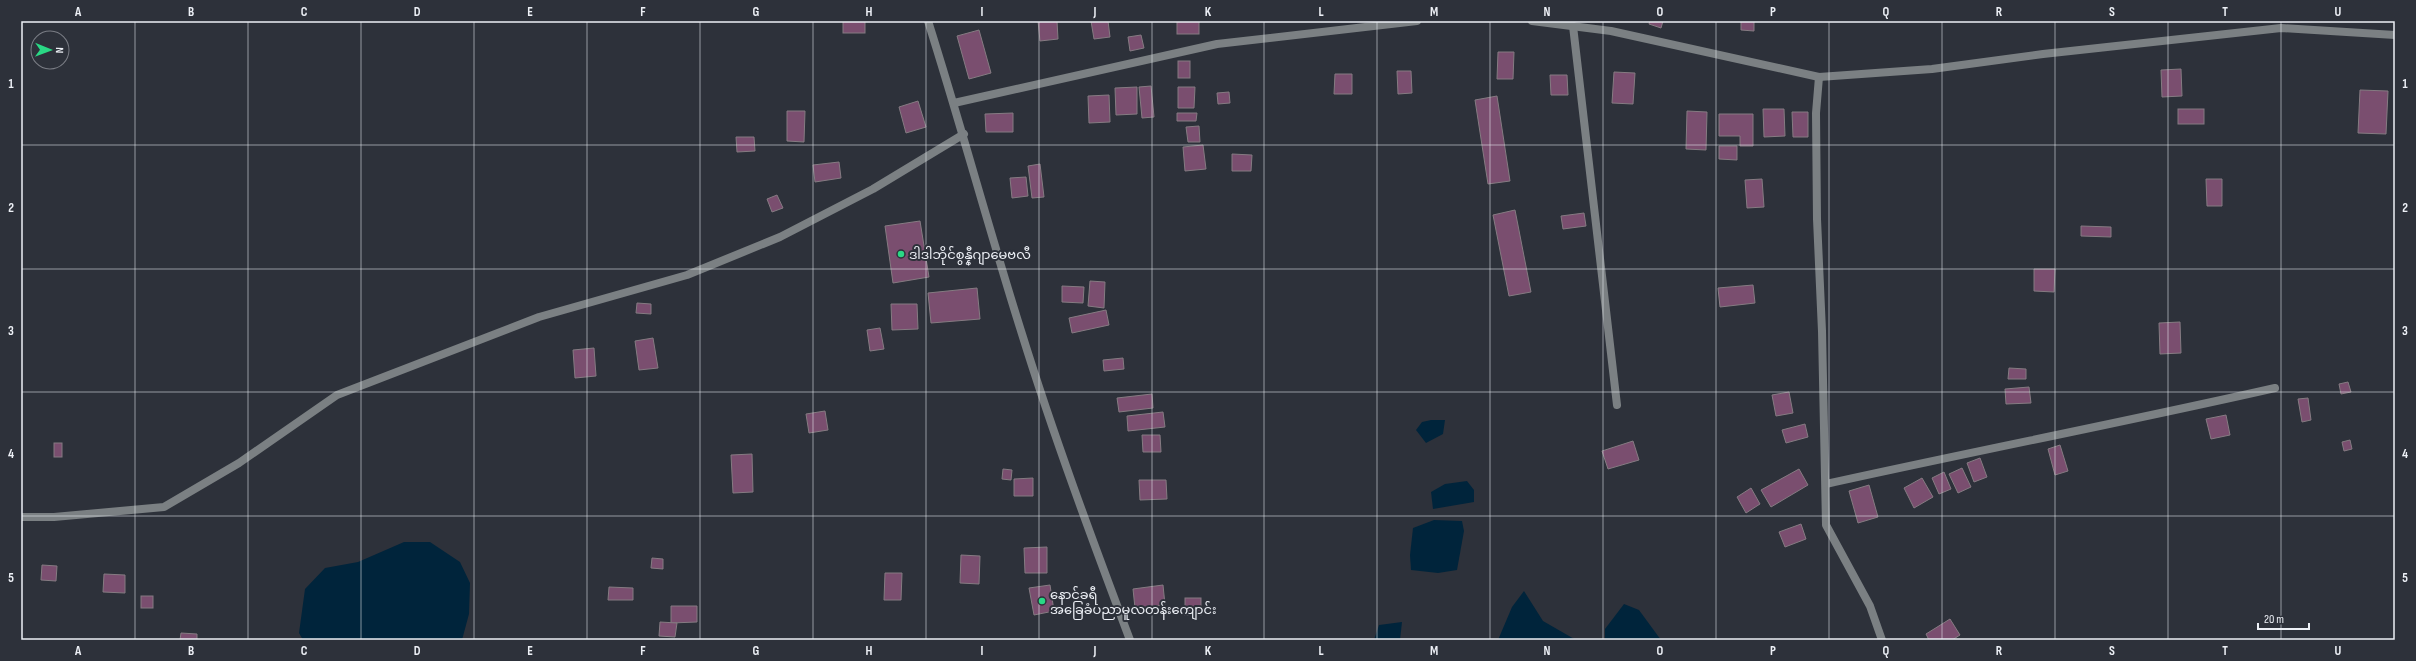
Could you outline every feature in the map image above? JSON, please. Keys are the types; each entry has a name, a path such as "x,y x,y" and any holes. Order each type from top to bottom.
{"street":[{"path":"928,21 964,134 1022,335 1088,527 1130,640"},
{"path":"954,103 1216,44 1417,21"},
{"path":"1532,21 1611,31 1819,77 1932,69 2043,54 2281,28 2395,35"},
{"path":"1573,26 1617,405"},
{"path":"1819,77 1816,112 1817,219 1822,331 1826,525 1870,606 1882,640"},
{"path":"21,517 54,517 164,507 239,463 337,395 539,317 687,275 766,243 873,189 964,134"},
{"path":"1826,484 1998,446 2124,423 2275,388"}],"water":[{"path":"1431,420 1445,420 1443,434 1426,443 1416,430 1422,422"},
{"path":"1467,481 1474,490 1474,502 1433,509 1431,492 1445,484"},
{"path":"1434,520 1462,521 1464,531 1457,570 1438,573 1411,570 1410,555 1413,528"},
{"path":"404,542 430,542 460,562 470,583 469,614 462,640 303,640 299,633 305,589 325,568 358,562"},
{"path":"1524,591 1543,621 1576,640 1498,640 1512,607"},
{"path":"1624,604 1639,610 1661,640 1605,640 1605,629"},
{"path":"1402,622 1400,640 1374,640 1379,625"}],"building":[{"path":"843,21 865,21 865,33 843,33"},
{"path":"1038,21 1057,21 1058,39 1040,41"},
{"path":"1091,21 1108,21 1110,37 1094,39"},
{"path":"1177,21 1199,21 1199,34 1177,34"},
{"path":"1650,21 1663,21 1661,28 1649,24"},
{"path":"1741,21 1754,21 1754,31 1741,30"},
{"path":"979,30 991,73 969,79 957,36"},
{"path":"1141,35 1144,48 1130,51 1128,37"},
{"path":"1498,52 1514,52 1513,79 1497,79"},
{"path":"1178,61 1190,61 1190,78 1178,78"},
{"path":"2181,69 2182,96 2162,97 2161,70"},
{"path":"1397,71 1411,71 1412,93 1398,94"},
{"path":"1614,72 1635,73 1633,104 1612,103"},
{"path":"1335,74 1352,74 1352,94 1334,94"},
{"path":"1550,75 1567,75 1568,95 1551,95"},
{"path":"1151,86 1154,117 1142,118 1139,87"},
{"path":"1137,87 1137,114 1116,115 1115,88"},
{"path":"1178,87 1195,87 1194,108 1178,108"},
{"path":"2360,90 2388,91 2386,134 2358,133"},
{"path":"1229,92 1230,103 1218,104 1217,93"},
{"path":"1109,95 1110,122 1089,123 1088,96"},
{"path":"1497,96 1510,181 1488,184 1475,100"},
{"path":"918,101 926,127 906,133 899,107"},
{"path":"1763,109 1784,109 1785,136 1764,137"},
{"path":"2178,109 2204,109 2204,124 2178,124"},
{"path":"787,111 805,111 804,142 787,141"},
{"path":"1687,111 1707,112 1706,150 1686,149"},
{"path":"1792,112 1808,112 1808,137 1793,137"},
{"path":"1013,113 1013,132 986,132 985,114"},
{"path":"1177,113 1197,113 1196,121 1177,121"},
{"path":"1719,114 1753,114 1753,146 1740,146 1740,136 1719,136"},
{"path":"1199,126 1200,142 1188,142 1186,127"},
{"path":"736,137 754,137 755,151 737,152"},
{"path":"1203,145 1206,169 1185,171 1183,147"},
{"path":"1719,146 1737,146 1737,160 1719,159"},
{"path":"1232,154 1252,155 1251,171 1232,171"},
{"path":"839,162 841,178 815,182 813,165"},
{"path":"1040,164 1044,197 1032,198 1028,166"},
{"path":"1026,177 1028,196 1012,198 1010,178"},
{"path":"1762,179 1764,207 1747,208 1745,180"},
{"path":"2206,179 2222,179 2222,206 2207,206"},
{"path":"777,195 783,208 772,212 767,199"},
{"path":"1515,210 1531,292 1509,296 1493,215"},
{"path":"1584,213 1586,226 1563,229 1561,216"},
{"path":"920,221 929,277 893,283 885,226"},
{"path":"2081,226 2111,227 2111,237 2081,236"},
{"path":"2034,269 2055,269 2054,292 2034,291"},
{"path":"1090,281 1105,282 1104,308 1088,306"},
{"path":"1753,285 1755,303 1720,307 1718,288"},
{"path":"1062,286 1084,287 1083,303 1062,302"},
{"path":"977,288 980,319 931,323 928,293"},
{"path":"637,303 651,304 651,314 636,313"},
{"path":"891,304 917,304 918,329 892,330"},
{"path":"1106,310 1109,325 1072,333 1069,318"},
{"path":"2180,322 2181,353 2160,354 2159,323"},
{"path":"880,328 884,349 870,351 867,330"},
{"path":"653,338 658,368 639,370 635,341"},
{"path":"594,348 596,376 575,378 573,350"},
{"path":"1123,358 1124,369 1104,371 1103,360"},
{"path":"2009,368 2026,369 2026,379 2008,379"},
{"path":"2348,382 2351,392 2341,394 2339,384"},
{"path":"2029,387 2031,403 2006,404 2005,389"},
{"path":"1789,392 1793,413 1776,416 1772,395"},
{"path":"1152,394 1153,408 1119,412 1117,398"},
{"path":"2308,398 2311,420 2302,422 2298,399"},
{"path":"825,411 828,430 809,433 806,414"},
{"path":"1163,412 1165,427 1128,431 1127,416"},
{"path":"2226,415 2230,435 2211,439 2206,419"},
{"path":"1805,424 1808,437 1786,443 1782,430"},
{"path":"1142,435 1160,435 1161,452 1143,452"},
{"path":"2350,440 2352,449 2344,451 2342,442"},
{"path":"1633,441 1639,460 1608,469 1602,451"},
{"path":"54,443 62,443 62,457 54,457"},
{"path":"2060,445 2068,471 2055,475 2048,449"},
{"path":"752,454 753,492 733,493 731,455"},
{"path":"1980,458 1987,477 1974,482 1967,463"},
{"path":"1962,468 1971,487 1958,493 1949,474"},
{"path":"1003,469 1012,470 1011,480 1002,479"},
{"path":"1799,469 1808,485 1771,507 1761,490"},
{"path":"1944,472 1951,489 1939,494 1932,478"},
{"path":"1033,478 1033,496 1014,496 1014,479"},
{"path":"1922,478 1933,497 1914,508 1904,488"},
{"path":"1139,480 1166,480 1167,499 1140,500"},
{"path":"1869,485 1878,517 1858,523 1849,491"},
{"path":"1751,488 1760,504 1746,513 1737,497"},
{"path":"1801,524 1806,539 1785,547 1779,532"},
{"path":"1047,547 1047,573 1025,573 1024,548"},
{"path":"961,555 980,556 979,584 960,583"},
{"path":"652,558 663,559 663,569 651,568"},
{"path":"42,565 57,566 56,581 41,580"},
{"path":"885,573 902,573 901,600 884,600"},
{"path":"104,574 125,575 125,593 103,592"},
{"path":"1050,585 1054,611 1034,615 1029,588"},
{"path":"1163,585 1165,605 1135,608 1133,589"},
{"path":"609,587 633,588 633,600 608,600"},
{"path":"141,596 153,596 153,608 141,608"},
{"path":"1185,598 1201,598 1201,615 1185,615"},
{"path":"671,606 697,606 697,622 671,623"},
{"path":"1950,619 1960,635 1952,640 1929,640 1926,634"},
{"path":"660,622 677,623 675,637 659,636"},
{"path":"181,633 197,634 197,640 180,640"}],"place":[{"name":"ဒါဒါဘိုင်စွန္နီဂျာမေဗလီ","path":"901,254"},
{"name":"နောင်ခရီ အခြေခံပညာမူလတန်းကျောင်း","path":"1042,601"}]}
